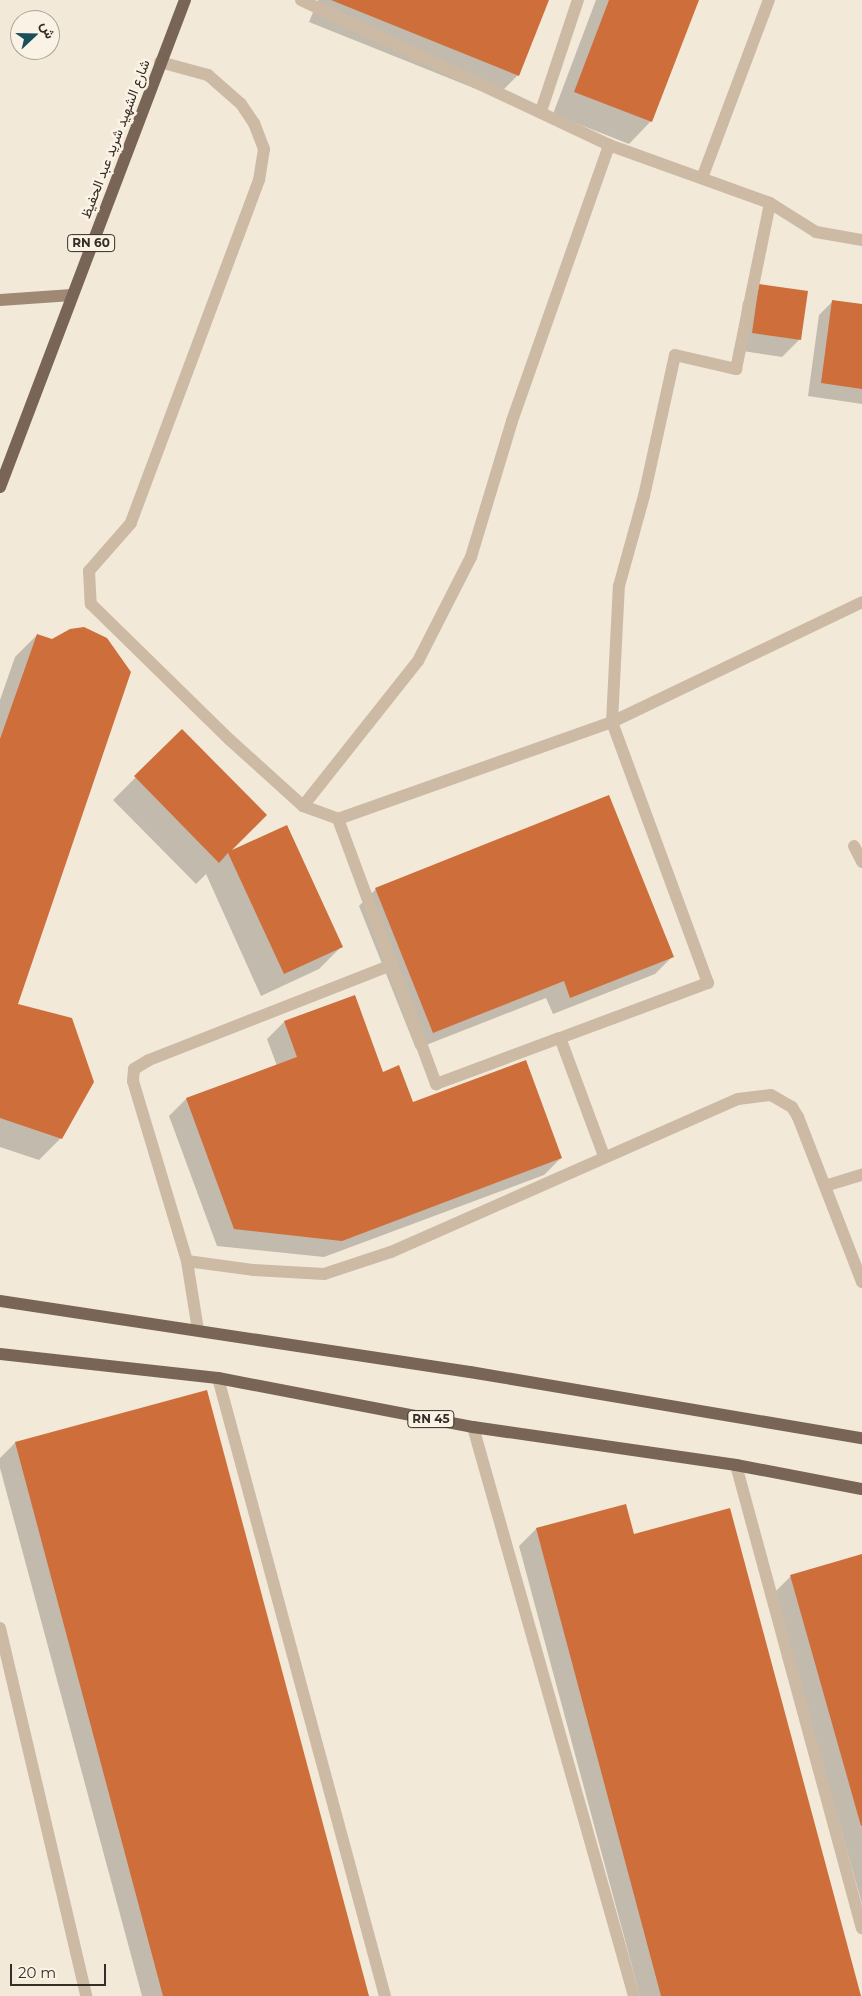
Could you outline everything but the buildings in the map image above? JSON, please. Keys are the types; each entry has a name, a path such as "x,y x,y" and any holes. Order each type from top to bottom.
{"main road":[{"name":"شارع الشهيد شريد عبد الحفيظ","path":"0,487 160,62 186,0"},
{"path":"0,1301 198,1330 862,1438"},
{"name":"RN 45","path":"0,1354 218,1378 473,1427 736,1465 862,1489"}],"street":[{"path":"301,0 541,111 609,145 770,203 816,232 862,240"},
{"path":"541,111 578,0"},
{"path":"702,178 769,0"},
{"path":"160,62 208,75 240,104 254,123 264,149 259,180 130,523 89,571 92,604 230,740 303,806 338,819 612,722 862,602"},
{"path":"303,806 418,660 471,556 512,422 609,145"},
{"path":"338,819 436,1084 708,983 612,722 619,586 644,496 676,355 736,369 770,203"},
{"path":"0,300 72,295"},
{"path":"854,846 862,862"},
{"path":"198,1330 187,1261 133,1081 134,1069 149,1060 392,965"},
{"path":"560,1038 604,1156"},
{"path":"187,1261 254,1270 324,1274 391,1252 604,1156 738,1100 772,1094 792,1107 798,1117 862,1282"},
{"path":"825,1186 862,1175"},
{"path":"218,1378 385,1996"},
{"path":"473,1427 634,1996"},
{"path":"736,1465 862,1928"},
{"path":"0,1628 86,1996"}]}
